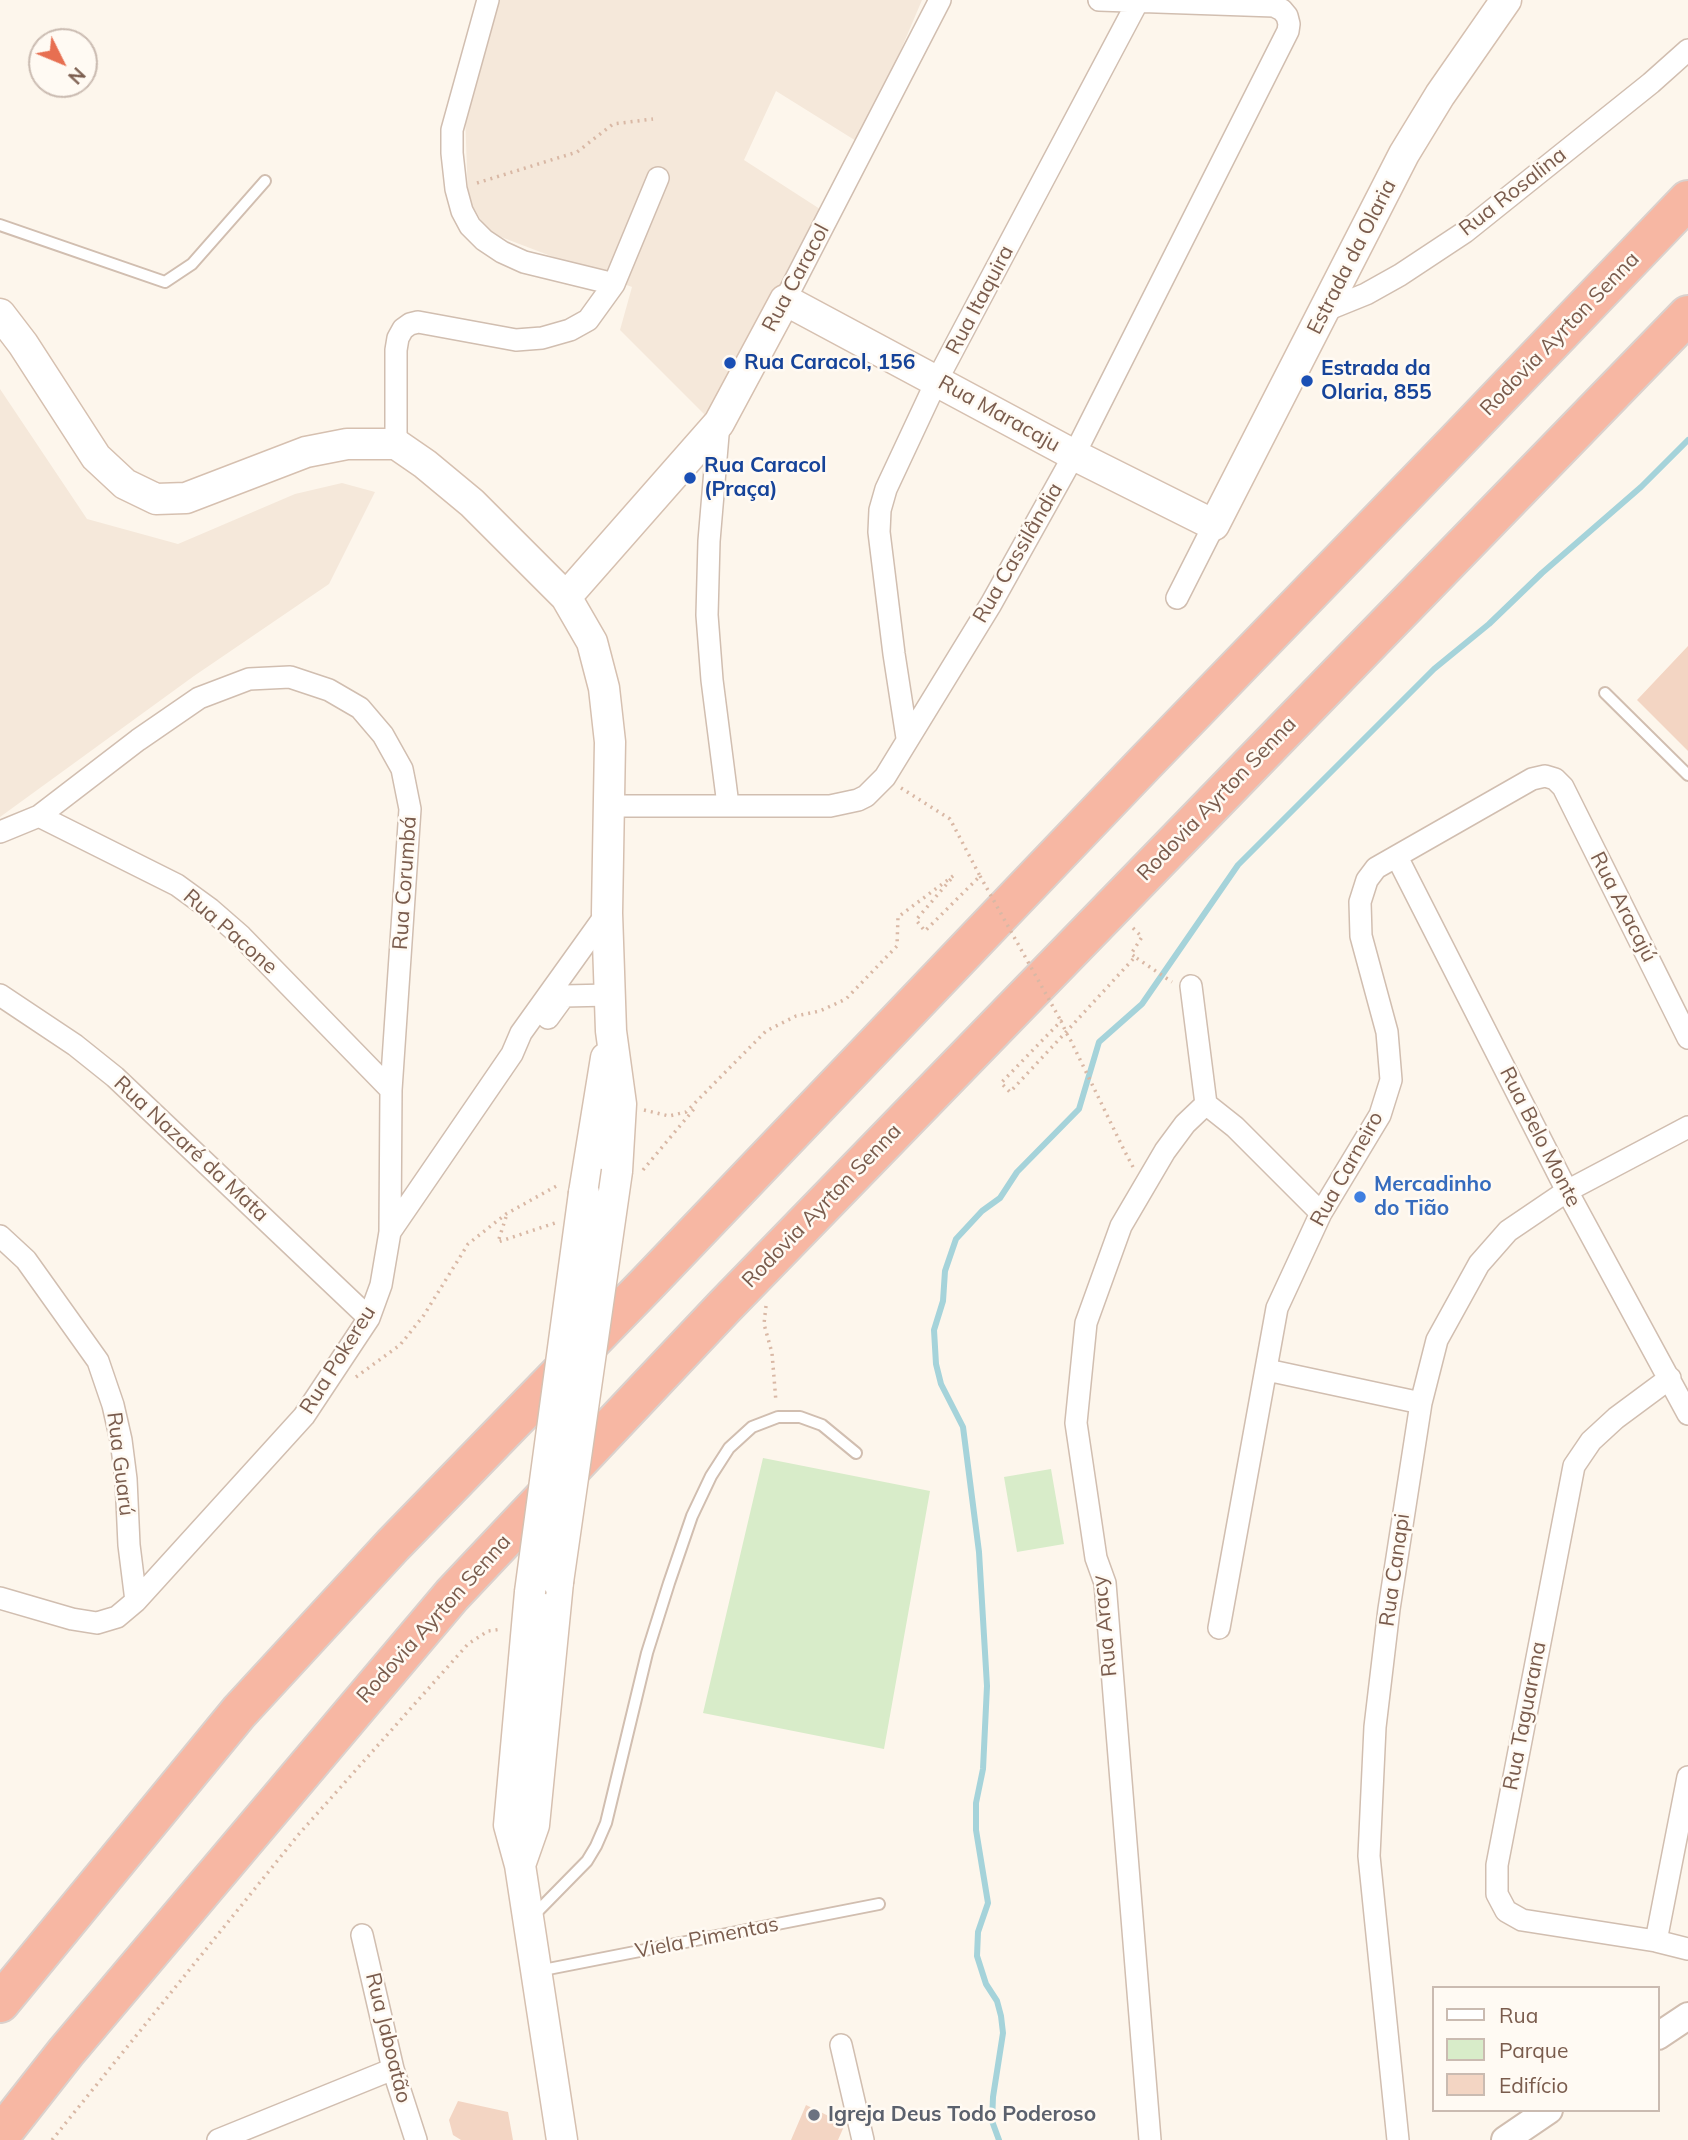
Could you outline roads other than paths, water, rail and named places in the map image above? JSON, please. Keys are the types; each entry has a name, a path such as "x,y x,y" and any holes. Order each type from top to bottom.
{"highway":[{"name":"Rodovia Ayrton Senna","path":"0,2003 239,1713 393,1545 645,1287 1136,772 1688,200"},
{"name":"Rodovia Ayrton Senna","path":"0,2136 66,2052 452,1595 724,1306 1688,315"}],"main road":[{"name":"Estrada da Olaria","path":"1214,525 1404,154 1440,95 1506,0"},
{"name":"Rua Maracaju","path":"785,300 1074,455 1214,525"},
{"name":"Rua Caracol","path":"566,597 719,423 785,300"},
{"path":"0,314 23,344 96,457 125,484 156,499 186,498 306,452 347,444 397,444 472,503 566,597 592,642 604,688 610,742 607,913 611,1031 629,1172 558,1581 534,1825 520,1864"},
{"path":"562,2140 520,1864 509,1825 525,1627 586,1180 611,1031"}],"street":[{"path":"488,0 452,130 456,189 462,211 470,226 502,252 524,262 614,284"},
{"name":"Rua Caracol","path":"785,300 940,0"},
{"path":"1099,0 1138,3"},
{"name":"Rua Cassilândia","path":"610,806 830,806 847,804 866,796 884,777 991,604 1074,455 1288,31 1287,16 1274,6 1138,3"},
{"name":"Rua Itaquira","path":"908,738 894,654 879,532 880,510 886,489 937,380 1138,3"},
{"name":"Rua Rosalina","path":"1324,311 1366,294 1400,275 1465,232 1651,83 1688,50"},
{"path":"397,444 396,350 398,338 410,324 418,322 516,340 542,338 570,330 588,320 614,284 658,178"},
{"path":"719,423 709,541 707,615 712,680 728,805"},
{"path":"1177,598 1214,525"},
{"name":"Rua Corumbá","path":"0,832 39,816 138,740 199,698 249,679 289,677 329,690 360,708 383,735 402,769 410,809 391,1090 390,1232"},
{"name":"Rua Carneiro","path":"1219,1628 1277,1308 1321,1213 1380,1115 1391,1080 1387,1032 1361,936 1360,902 1367,880 1376,868 1532,779 1545,776 1555,779"},
{"name":"Rua Aracajú","path":"1555,779 1563,788 1688,1038"},
{"name":"Rua Pacone","path":"39,816 177,885 210,908 241,936 391,1090"},
{"name":"Rua Belo Monte","path":"1397,857 1567,1191 1688,1415"},
{"name":"Rua Pokereu","path":"136,1601 304,1416 369,1318 381,1286 390,1232 512,1054 520,1034 607,913"},
{"path":"1183,985 1206,1104 1234,1126 1321,1213"},
{"name":"Rua Nazaré da Mata","path":"0,995 75,1045 115,1077 369,1318"},
{"name":"Rua Pokereu","path":"512,1054 531,1040 565,996 610,995"},
{"name":"Rua Aracy","path":"1150,2140 1110,1672 1105,1583 1096,1558 1076,1423 1086,1323 1121,1226 1165,1151 1185,1124 1206,1104"},
{"name":"Rua Canapi","path":"1398,2140 1369,1856 1376,1714 1389,1609 1421,1403 1437,1340 1479,1264 1508,1231 1567,1191 1688,1127"},
{"name":"Rua Guarú","path":"0,1236 26,1260 98,1361 113,1405 121,1440 136,1601"},
{"path":"1267,1370 1421,1403"},
{"name":"Rua Taguarana","path":"1670,1378 1616,1418 1591,1441 1574,1466 1497,1866 1497,1894 1506,1911 1522,1920 1656,1941 1688,1949"},
{"path":"0,1598 72,1619 97,1622 117,1617 136,1601"},
{"path":"1656,1941 1688,1777"},
{"name":"Rua Jaboatão","path":"362,1935 393,2069 416,2140"},
{"path":"1660,2035 1688,2016"},
{"path":"841,2045 863,2140"},
{"path":"218,2140 393,2069"},
{"path":"1505,2140 1546,2112"}],"lane":[{"path":"0,225 165,282 192,264 265,181"},
{"path":"1605,693 1688,775"},
{"path":"528,1922 574,1875 596,1846 606,1823 646,1653 692,1516 710,1476 729,1448 752,1427 778,1417 800,1417 822,1425 856,1452"},
{"name":"Viela Pimentas","path":"535,1972 879,1903"}],"waterway":[{"path":"999,2140 992,2121 1003,2033 1001,2016 977,1956 978,1932 988,1903 976,1830 976,1803 983,1769 987,1686 979,1552 963,1427 941,1384 936,1364 934,1330 943,1301 945,1271 956,1239 982,1211 1000,1198 1017,1172 1079,1109 1099,1042 1142,1004 1238,865 1434,669 1489,624 1542,573 1641,487 1688,440"}],"place":[{"name":"Rua Caracol, 156","path":"730,363"},
{"name":"Estrada da Olaria, 855","path":"1307,381"},
{"name":"Rua Caracol (Praça)","path":"690,478"},
{"name":"Mercadinho do Tião","path":"1360,1197"},
{"name":"Igreja Deus Todo Poderoso","path":"814,2115"}]}
